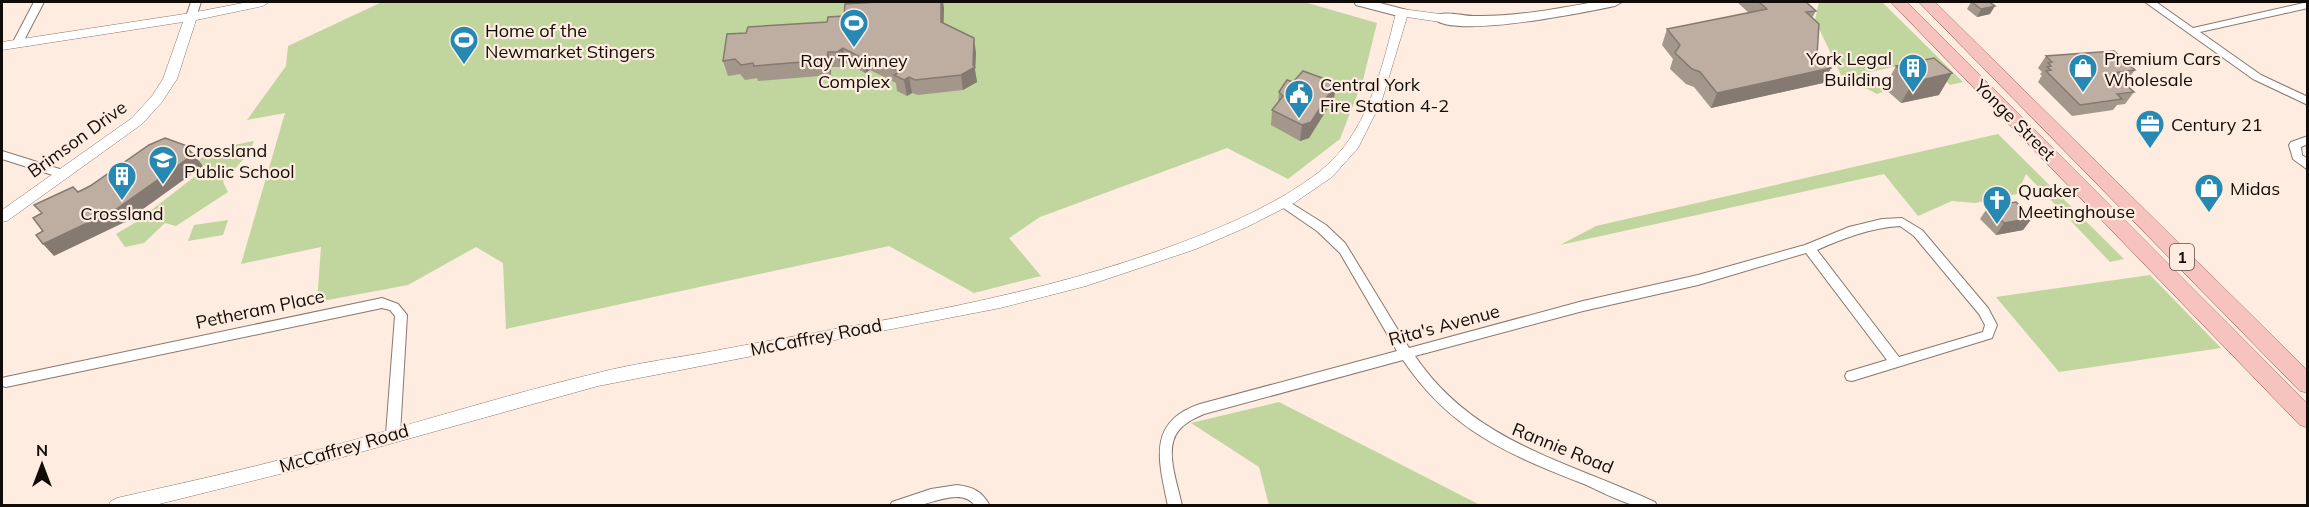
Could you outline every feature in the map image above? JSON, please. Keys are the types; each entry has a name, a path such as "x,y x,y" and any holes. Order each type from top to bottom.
{"main road":[{"path":"1361,2 1402,13"},
{"path":"1440,18 1472,21 1521,20 1615,2"},
{"name":"Yonge Street","path":"1899,2 2307,419"},
{"name":"Yonge Street","path":"1927,2 2307,385"}],"street":[{"path":"17,44 39,2"},
{"path":"191,17 196,2"},
{"path":"2,46 191,17 263,2"},
{"path":"2150,2 2257,77 2307,102"},
{"path":"2193,31 2307,5"},
{"path":"1402,13 1440,18"},
{"name":"McCaffrey Road","path":"117,506 296,463 393,434 598,379 1064,288 1191,244 1283,202 1322,177 1353,147 1369,116 1402,13"},
{"name":"Brimson Drive","path":"2,217 137,121 170,80 191,17"},
{"path":"2307,140 2295,146 2297,156 2307,166"},
{"path":"2,155 62,174"},
{"name":"Rannie Road","path":"1283,202 1341,245 1407,353 1429,385 1451,408 1491,437 1524,454 1617,489 1650,506"},
{"name":"Rita's Avenue","path":"1175,506 1165,453 1169,430 1181,417 1200,408 1583,306 1698,280 1809,248 1849,231 1882,223 1902,222 1918,233 1984,311 1991,325 1988,335 1896,361"},
{"path":"1809,248 1896,361 1852,376"},
{"name":"Petheram Place","path":"6,382 382,303 394,308 401,315 393,434"},
{"path":"897,506 962,490 974,493 983,506"}],"green space":[{"path":"382,2 1304,2 1377,23 1363,80 1340,139 1288,179 1227,148 1040,217 1009,238 1041,276 974,293 889,246 506,329 503,263 476,247 408,285 317,302 321,247 241,264 285,113 247,120 286,66 288,46"},
{"path":"1819,2 1882,2 1963,82 1950,85 1929,69 1911,65 1901,66 1866,73 1886,90 1877,94 1841,75 1815,20"},
{"path":"1998,134 2124,259 2110,262 2026,174 2017,194 1975,203 1952,201 1918,216 1884,174 1560,245 1596,226"},
{"path":"254,141 249,153 223,182 228,192 176,226 165,223 144,243 125,247 116,234 136,222 207,167 197,162 209,150"},
{"path":"228,220 223,235 188,241 194,225"},
{"path":"2150,275 2221,348 2059,372 1996,297"},
{"path":"1279,402 1480,505 1269,505 1259,467 1191,423"}],"building":[{"name":"Ray Twinney Complex","path":"941,2 941,22 974,38 973,65 975,67 961,75 915,80 909,77 904,80 894,75 900,72 867,55 862,58 843,48 837,52 828,52 827,60 754,66 753,63 741,65 735,59 723,61 727,34 746,33 748,27 827,22 828,17 844,16 845,4"},
{"path":"1759,2 1806,2 1816,11 1806,12 1819,24 1817,55 1831,68 1717,93 1700,72 1692,69 1675,53 1680,45 1667,29 1767,9"},
{"path":"1972,2 1989,2 1995,6 1981,9"},
{"name":"Premium Cars Wholesale","path":"2114,51 2135,70 2113,73 2134,92 2117,94 2122,99 2080,105 2046,71 2051,70 2047,67 2051,66 2048,63 2052,62 2046,56"},
{"path":"1934,58 1952,73 1913,82 1896,66"},
{"path":"1303,71 1336,83 1311,122 1302,125 1272,110 1283,96 1279,92 1287,80 1293,82"},
{"path":"165,138 187,146 184,148 194,154 115,210 43,244 36,235 43,231 33,218 42,213 34,205 73,187 78,192 90,186 149,145"},
{"path":"2016,202 2032,218 2004,223 1988,207"}],"place":[{"name":"Ray Twinney Complex","path":"854,48"},
{"name":"Home of the Newmarket Stingers","path":"464,66"},
{"name":"York Legal Building","path":"1913,94"},
{"name":"Premium Cars Wholesale","path":"2083,94"},
{"name":"Central York Fire Station 4-2","path":"1299,120"},
{"name":"Century 21","path":"2150,150"},
{"name":"Crossland Public School","path":"163,186"},
{"name":"Crossland","path":"122,202"},
{"name":"Midas","path":"2209,214"},
{"name":"Quaker Meetinghouse","path":"1997,226"}]}
